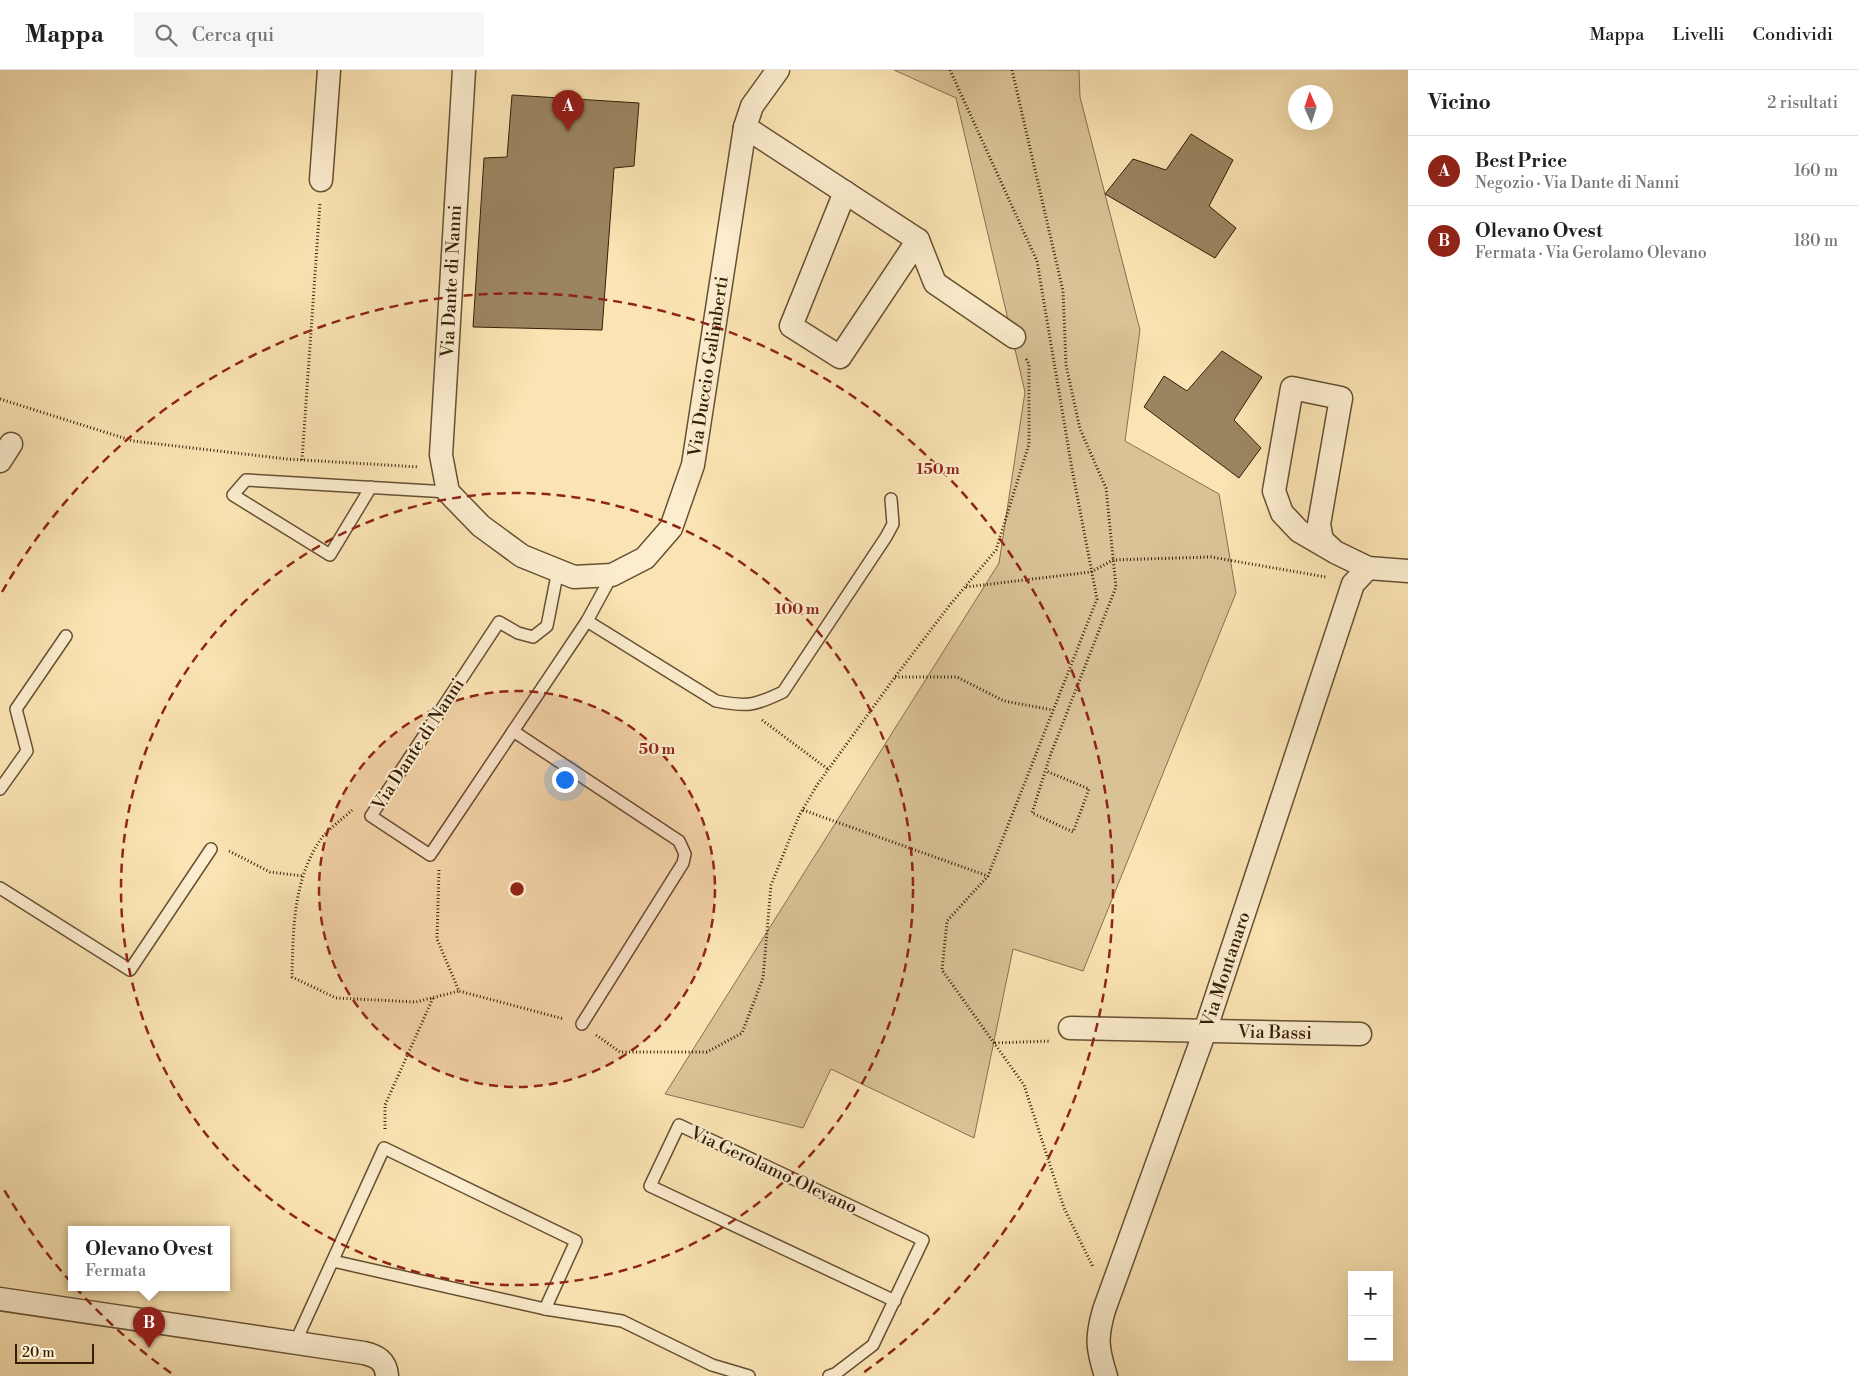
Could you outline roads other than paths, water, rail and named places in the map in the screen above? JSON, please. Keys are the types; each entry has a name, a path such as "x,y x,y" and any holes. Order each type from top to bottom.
{"street":[{"path":"321,180 329,70"},
{"name":"Via Dante di Nanni","path":"448,492 441,455 464,70"},
{"name":"Via Duccio Galimberti","path":"612,575 645,558 671,528 693,466 745,127 752,106 778,70"},
{"path":"745,127 918,240 935,283 1014,337"},
{"path":"845,192 791,326 840,357 918,240"},
{"path":"1335,552 1299,531 1282,513 1274,491 1292,388 1341,398 1319,524 1322,540 1335,552 1361,576 1408,571"},
{"path":"448,492 481,526 522,556 574,577 612,575"},
{"name":"Via Montanaro","path":"1106,1376 1099,1355 1098,1332 1104,1310 1206,1031 1361,576"},
{"name":"Via Bassi","path":"1070,1028 1360,1034"},
{"path":"0,1298 364,1353 376,1356 384,1363 387,1376"}],"lane":[{"path":"371,487 330,555 233,495 246,480 371,487 448,492"},
{"path":"587,621 716,701 742,705 759,704 784,692 886,538 893,524 891,499"},
{"name":"Via Dante di Nanni","path":"558,570 547,626 533,637 518,634 499,622 371,816 430,855 587,621 612,575"},
{"path":"0,789 27,750 16,709 66,636"},
{"path":"513,731 679,841 685,854 683,863 582,1024"},
{"path":"0,888 130,970 211,848"},
{"name":"Via Gerolamo Olevano","path":"829,1376 835,1374 873,1344 895,1301 924,1240 679,1125 650,1186 895,1301"},
{"path":"295,1343 384,1148 576,1240 545,1309"},
{"path":"333,1261 545,1309 622,1321 712,1365 749,1376"}],"place":[{"name":"Best Price","path":"568,131"},
{"name":"Olevano Ovest","path":"149,1348"}]}
